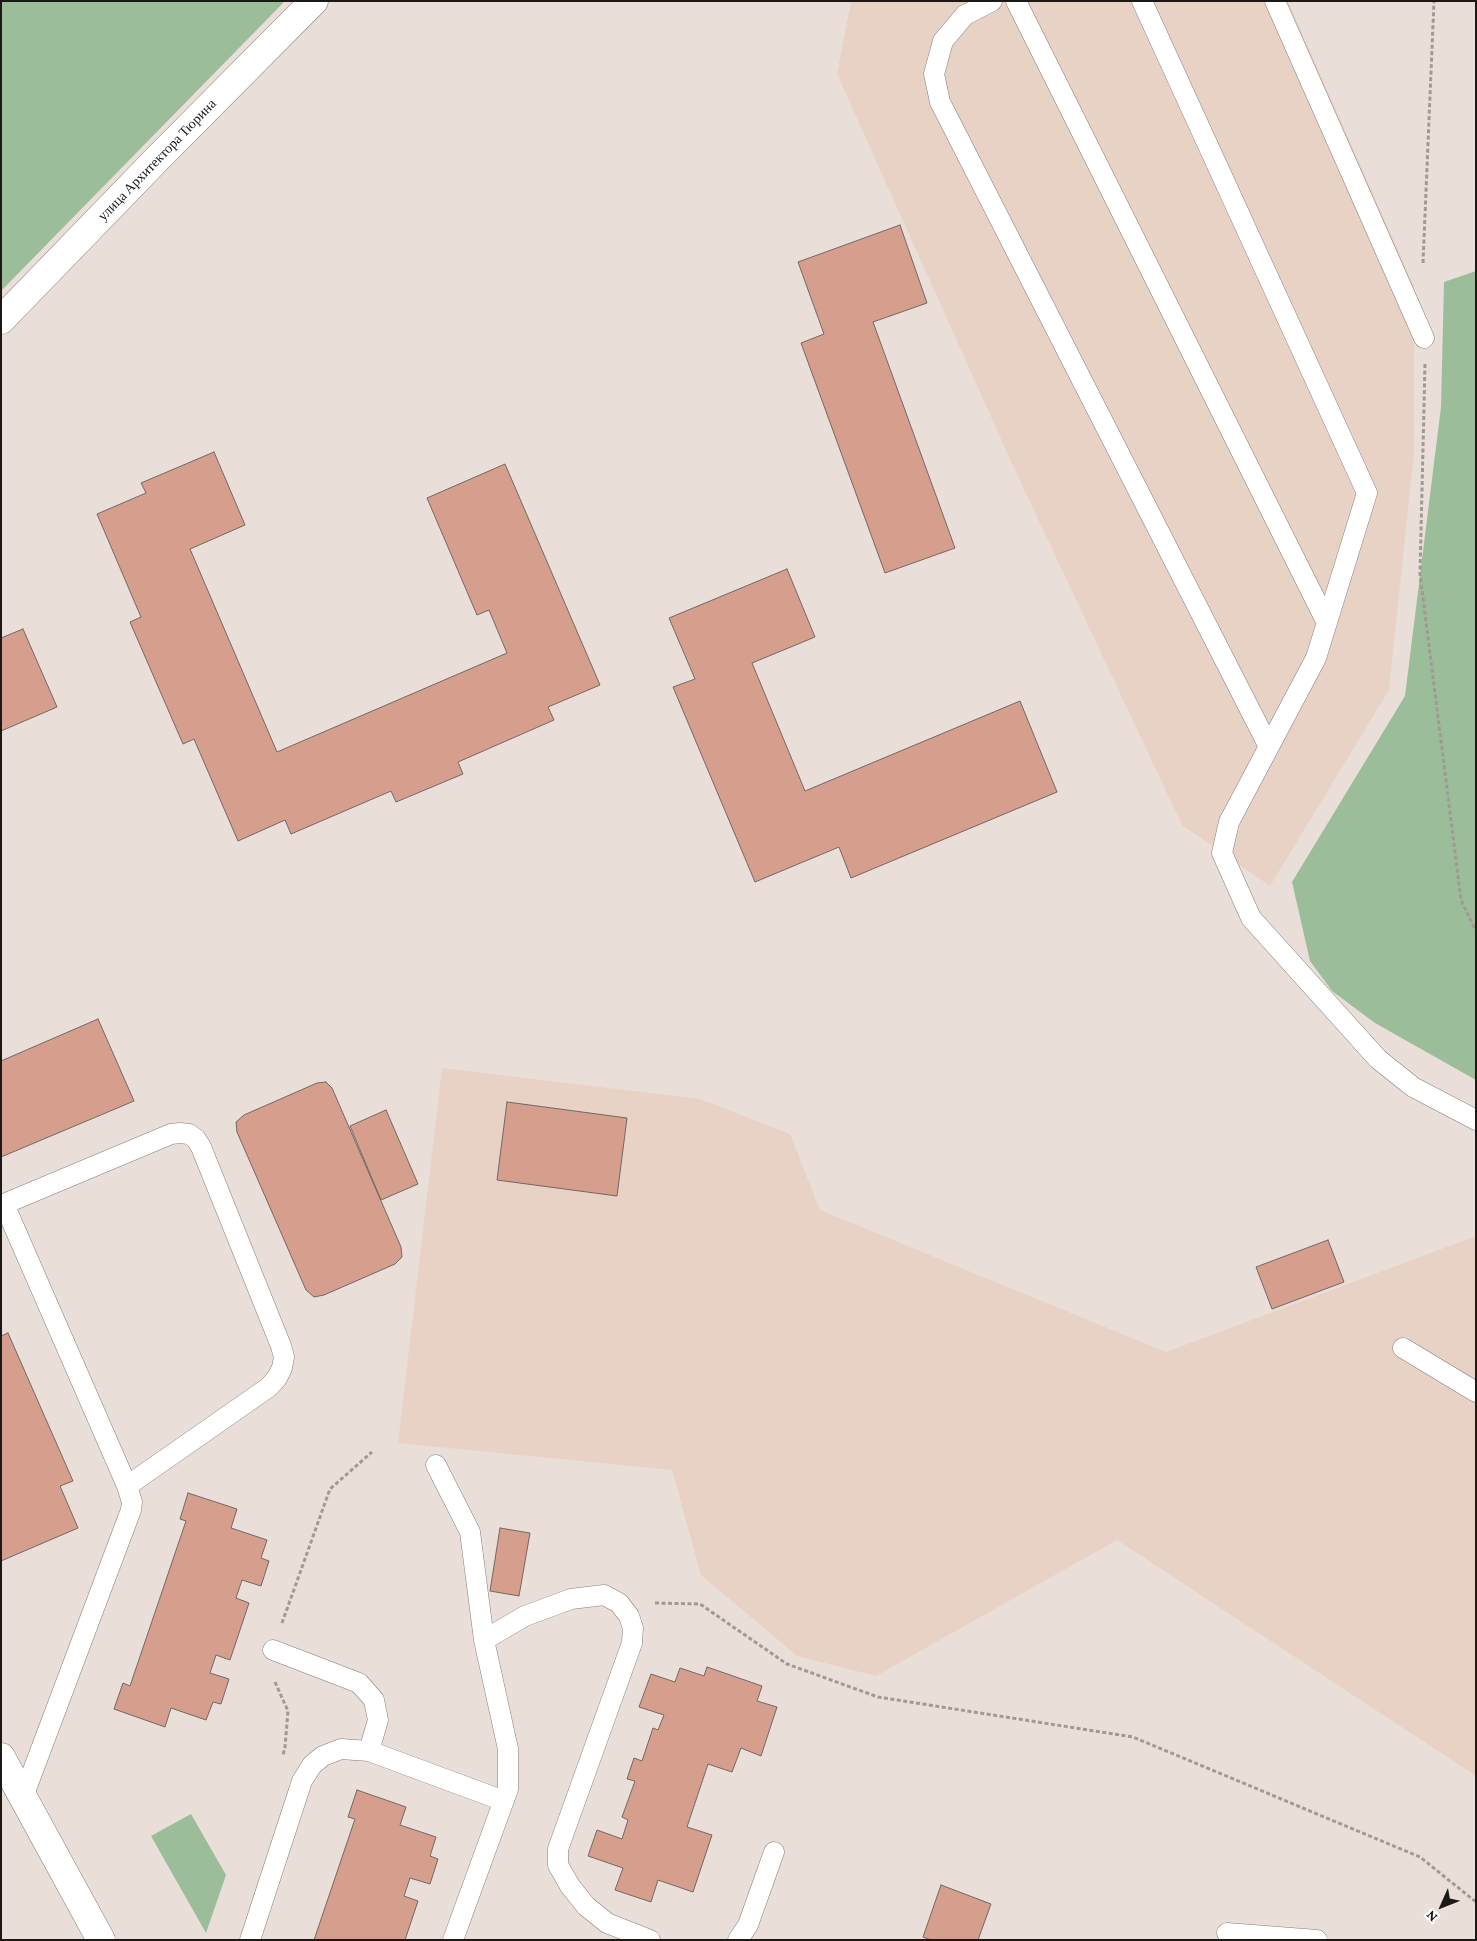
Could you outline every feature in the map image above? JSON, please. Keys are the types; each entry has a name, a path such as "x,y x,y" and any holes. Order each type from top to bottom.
{"street":[{"name":"улица Архитектора Тюрина","path":"1,320 314,1"},
{"path":"1,1757 101,1940"}],"lane":[{"path":"992,1 966,15 943,41 934,74 940,102 1268,745"},
{"path":"1016,1 1327,623"},
{"path":"1142,1 1368,493 1316,658 1268,745 1229,822 1222,853 1251,918 1378,1059 1413,1087 1476,1120"},
{"path":"1275,1 1424,338"},
{"path":"23,1798 131,1510 132,1502 127,1486 3,1205 171,1134 189,1134 201,1146 284,1357 282,1368 277,1378 269,1386 127,1486"},
{"path":"1403,1348 1476,1392"},
{"path":"436,1465 470,1532 484,1640 508,1749 508,1789 453,1940"},
{"path":"484,1640 525,1616 571,1599 604,1595 619,1603 630,1616 633,1628 632,1643 558,1849 558,1864 570,1886 586,1906 607,1924 650,1940"},
{"path":"273,1650 359,1682 374,1700 378,1720 368,1751"},
{"path":"250,1940 302,1781 312,1764 323,1756 341,1749 368,1751 504,1801"},
{"path":"738,1940 748,1925 774,1852"},
{"path":"1227,1934 1317,1940"}],"path":[{"path":"1423,272 1434,1"},
{"path":"1424,338 1420,574 1461,900 1476,931"},
{"path":"282,1756 285,1747 288,1711 274,1680 273,1650 330,1489 372,1452"},
{"path":"619,1603 700,1604 787,1664 878,1697 1133,1737 1420,1857 1476,1902"}],"shaded area":[{"path":"851,1 1288,1 1414,286 1414,453 1389,690 1270,886 1182,825 1014,468 837,74"},
{"path":"442,1068 700,1099 790,1134 820,1210 1166,1352 1476,1236 1476,1776 1117,1540 876,1676 797,1656 701,1575 672,1470 398,1443"}],"green space":[{"path":"1,1 285,1 1,291"},
{"path":"1476,271 1476,1080 1375,1023 1332,991 1310,961 1292,882 1405,696 1441,407 1444,282"},
{"path":"191,1814 226,1875 206,1933 151,1836"}],"building":[{"path":"900,225 927,303 873,322 955,548 885,573 801,343 824,334 798,262"},
{"path":"214,452 245,525 190,549 277,752 507,653 489,610 477,615 427,498 505,464 600,685 548,707 554,720 458,762 463,774 396,802 391,791 291,834 285,820 238,841 194,739 183,744 130,622 141,617 97,514 146,493 141,483"},
{"path":"787,569 815,637 752,663 805,791 1020,701 1057,792 851,878 839,847 755,882 673,687 695,679 669,618"},
{"path":"23,629 57,707 1,731 1,638"},
{"path":"98,1019 134,1101 1,1157 1,1061"},
{"path":"326,1082 332,1088 401,1247 402,1257 395,1264 324,1295 314,1297 306,1290 237,1132 236,1122 244,1115 317,1083"},
{"path":"507,1102 627,1118 617,1196 497,1180"},
{"path":"386,1110 418,1184 381,1200 350,1126"},
{"path":"1328,1240 1344,1282 1272,1309 1256,1267"},
{"path":"8,1333 73,1481 60,1486 78,1528 1,1561 1,1336"},
{"path":"188,1493 237,1509 231,1528 267,1540 261,1558 269,1561 261,1586 242,1580 236,1598 249,1603 230,1660 216,1655 210,1673 229,1679 221,1704 213,1702 206,1720 171,1708 165,1727 114,1709 123,1683 130,1686 186,1521 180,1519"},
{"path":"500,1528 530,1533 519,1596 490,1591"},
{"path":"707,1667 762,1686 757,1701 777,1707 761,1756 741,1748 732,1772 708,1764 687,1827 712,1835 693,1892 658,1880 651,1902 615,1890 623,1868 588,1856 597,1830 622,1839 628,1820 622,1817 635,1781 627,1779 634,1758 642,1761 653,1728 658,1730 664,1715 639,1707 651,1674 675,1682 680,1668 704,1676"},
{"path":"357,1790 406,1807 400,1825 436,1837 430,1856 438,1859 430,1884 410,1878 404,1896 418,1901 405,1940 314,1940 355,1819 348,1817"},
{"path":"941,1885 991,1904 978,1940 931,1940 923,1937"}]}
